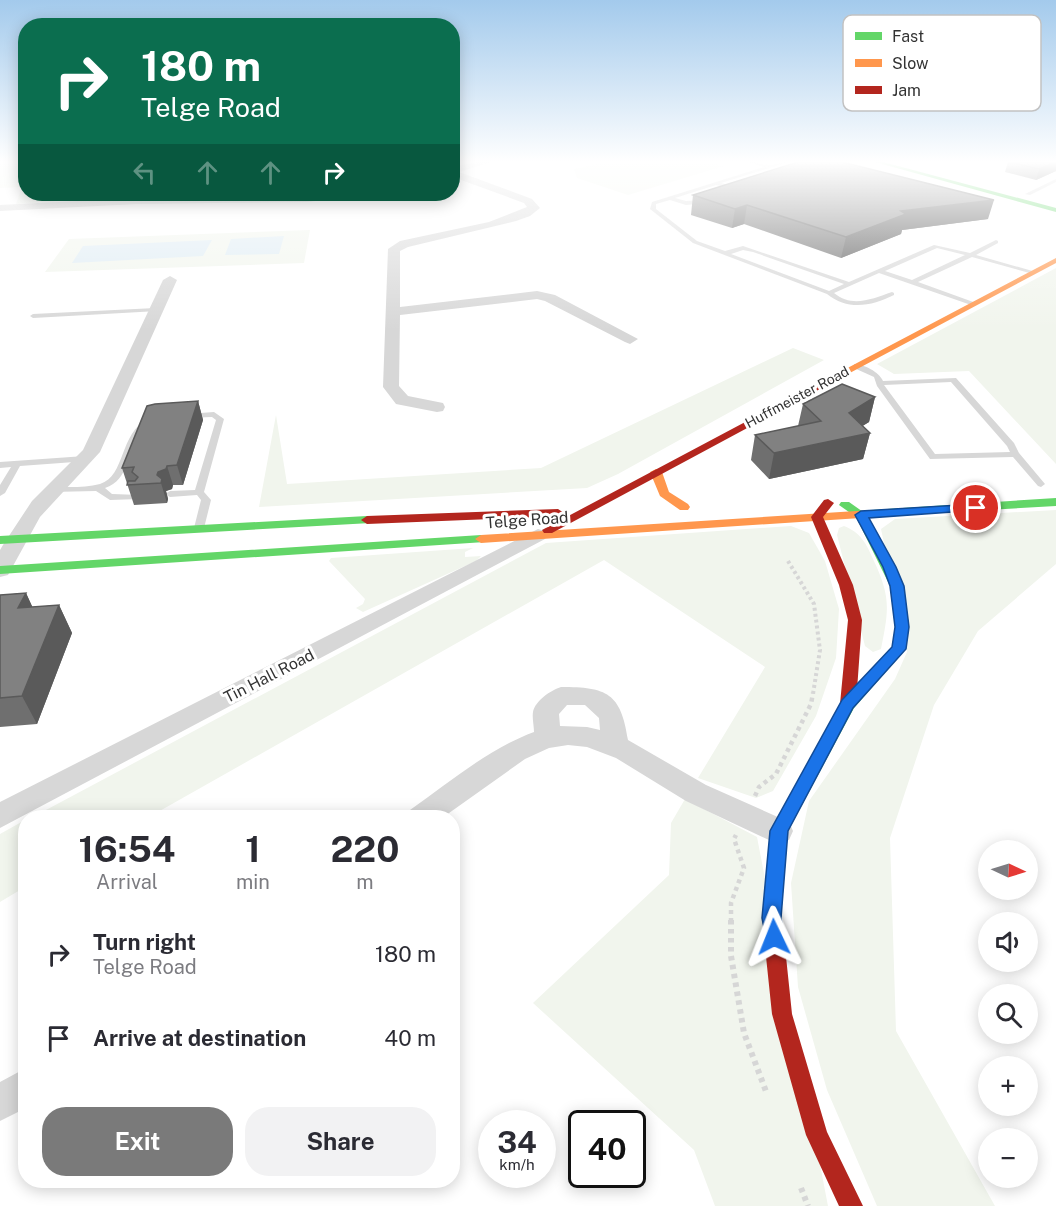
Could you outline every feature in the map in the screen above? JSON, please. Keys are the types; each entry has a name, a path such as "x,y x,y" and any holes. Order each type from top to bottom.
{"main road":[{"name":"Huffmeister Road","path":"538,535 1056,260"},
{"path":"656,472 658,487 664,496 690,506 660,508"},
{"path":"1020,485 1056,483"},
{"path":"811,499 854,496"},
{"path":"831,497 861,515 890,567 897,586 902,627 899,649 848,704 779,831 772,918 782,1014 817,1135 851,1206"},
{"path":"831,497 817,517 846,585 855,620 848,704"},
{"name":"Telge Road","path":"0,570 1056,502"},
{"name":"Telge Road","path":"8,540 199,528 615,511"}],"street":[{"path":"437,407 402,400 391,387 394,249 404,244 512,218"},
{"path":"0,570 8,540 91,452 170,280"},
{"path":"392,312 454,306 513,296 537,295 550,298 630,339"},
{"name":"Tin Hall Road","path":"0,816 538,535"},
{"path":"548,738 546,712 561,696 591,696 611,714 615,745"},
{"path":"432,810 521,749 548,738 580,735 615,745 696,793 779,831"},
{"path":"0,1103 18,1091"}],"lane":[{"path":"665,218 695,242 853,304 874,303 892,294"},
{"path":"912,282 996,242"},
{"path":"829,293 936,246 1033,272"},
{"path":"723,254 743,248 755,250 850,284"},
{"path":"879,271 974,304"},
{"path":"33,316 156,310"},
{"path":"857,366 877,376 881,387 933,457 1014,454"},
{"path":"881,383 953,380 1011,445 1014,454 1041,484"},
{"path":"177,416 214,414 219,419 199,492"},
{"path":"54,490 108,484 116,476 139,427 145,422 156,420"},
{"path":"0,465 85,459"},
{"path":"0,493 17,464"},
{"path":"97,487 110,497 137,497"},
{"path":"170,494 199,492"},
{"path":"199,492 206,500 199,528"}],"shaded area":[{"path":"310,230 304,263 45,272 69,239"},
{"path":"284,236 279,254 225,255 231,239"},
{"path":"212,240 203,256 72,263 83,246"},
{"path":"1056,268 1056,464 969,371 894,374 877,364"},
{"path":"793,348 824,360 618,474 587,488 259,507 276,415 287,484 541,468"},
{"path":"1056,510 1056,564 978,631 934,705 890,838 896,1031 978,1176 978,1188 985,1188 995,1206 877,1206 827,1090 798,987 791,883 809,801 895,679 907,652 881,529 895,519"},
{"path":"791,526 809,533 825,561 839,609 836,658 816,716 773,791 756,798 698,778 765,667 604,560 161,810 46,810 546,543"},
{"path":"844,526 859,535 865,543 879,572 886,594 887,613 881,649 873,652 865,646 837,535 839,528"},
{"path":"473,548 465,552 465,557 481,556 476,561 363,612 356,608 363,604 365,599 329,561 331,558"},
{"path":"685,799 757,837 828,1206 715,1206 694,1150 533,1003 669,875 671,823"},
{"path":"18,824 18,891 0,902 0,834"}],"building":[{"path":"788,218 895,218 846,237"},
{"path":"842,384 875,397 849,413 870,433 774,453 755,435 821,421 803,404"},
{"path":"198,401 177,465 167,466 166,469 158,472 157,475 162,479 161,483 127,485 128,481 135,481 138,477 132,472 134,467 122,468 147,406"},
{"path":"26,593 18,608 59,605 22,696 0,698 0,595"}],"traffic: fast":[{"path":"872,514 1056,502"},
{"path":"775,947 772,918 779,831 848,704 899,649 902,627 897,586 861,515 845,505"},
{"path":"0,540 367,520"},
{"path":"0,570 481,539"}],"traffic: slow":[{"path":"843,373 1056,260"},
{"path":"656,472 664,494 684,507"},
{"path":"481,539 872,514"}],"traffic: jam":[{"path":"548,530 843,373"},
{"path":"828,503 817,517 846,585 855,620 848,704"},
{"path":"367,520 558,513"},
{"path":"775,947 782,1014 817,1135 851,1206"}],"route":[{"path":"774,937 772,918 779,831 848,704 899,649 902,627 897,586 890,567 861,515 976,508"}]}
